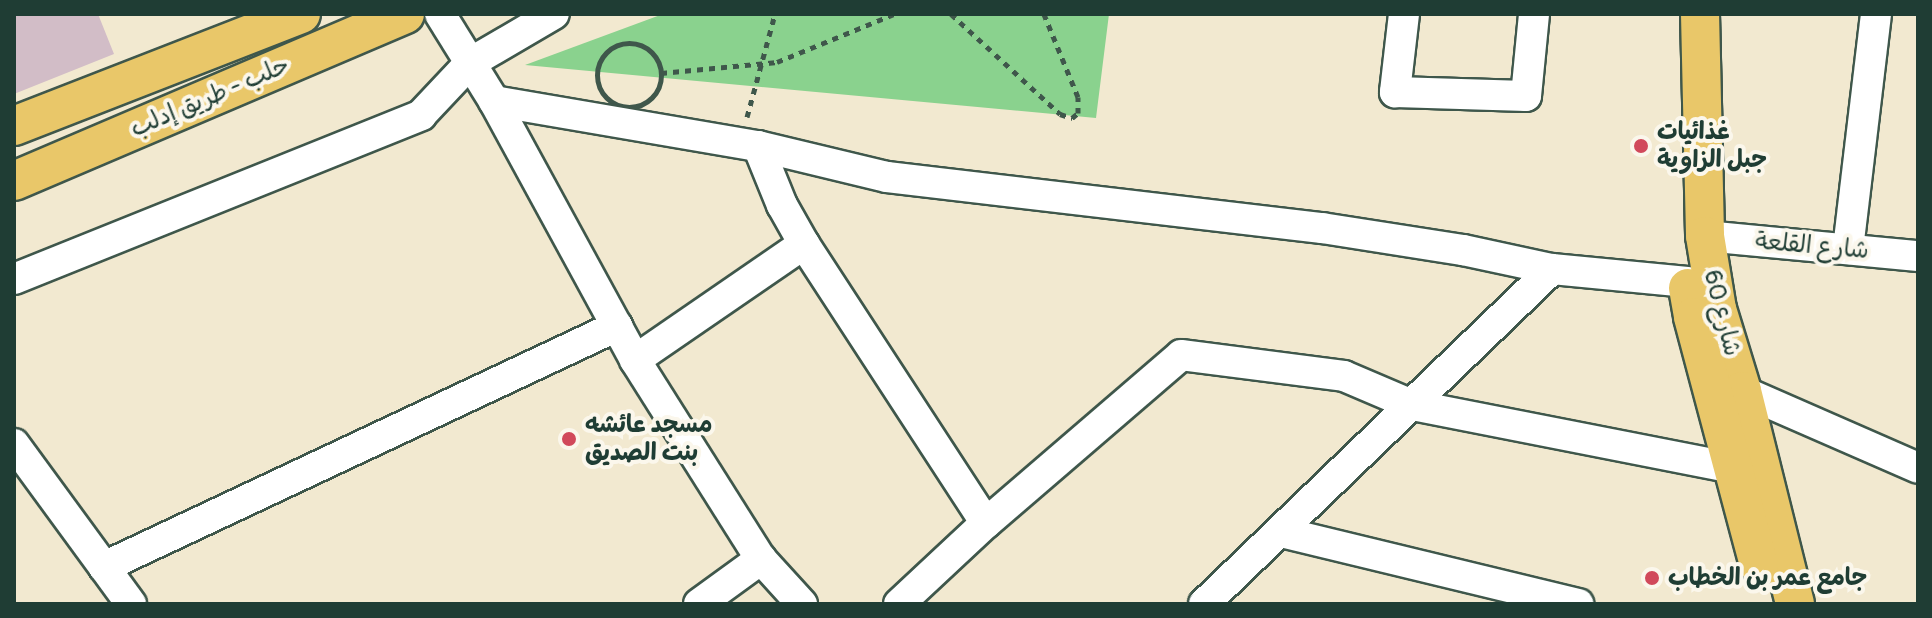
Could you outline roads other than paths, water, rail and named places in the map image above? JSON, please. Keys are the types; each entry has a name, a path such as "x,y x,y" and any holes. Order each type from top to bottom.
{"main road":[{"name":"حلب - طريق إدلب","path":"14,126 301,14"},
{"name":"حلب - طريق إدلب","path":"14,181 405,14"},
{"name":"شارع 60","path":"1678,14 1673,52 1680,215 1687,282 1693,317 1769,604"},
{"name":"شارع 60","path":"1700,14 1705,236 1717,309 1742,391 1795,604"}],"street":[{"path":"440,14 494,101 635,360 761,559 802,604"},
{"path":"14,279 421,115 470,63 554,14"},
{"path":"1404,14 1395,92 1526,96 1534,14"},
{"path":"1848,249 1876,14"},
{"path":"494,101 752,136 887,177 1322,228 1463,250 1552,269 1687,282"},
{"path":"752,136 782,205 804,244 986,523"},
{"name":"شارع القلعة","path":"1705,236 1918,256"},
{"path":"635,360 804,244"},
{"path":"1204,604 1552,269"},
{"path":"104,567 617,326"},
{"path":"899,604 986,523 1181,355 1344,376 1412,405 1734,468"},
{"path":"1742,391 1918,468"},
{"path":"14,444 131,604"},
{"path":"1281,532 1578,604"},
{"path":"699,604 761,559"}],"place":[{"name":"غذائيات جبل الزاوية","path":"1641,146"},
{"name":"مسجد عائشه بنت الصديق","path":"569,439"},
{"name":"جامع عمر بن الخطاب","path":"1652,578"}]}
